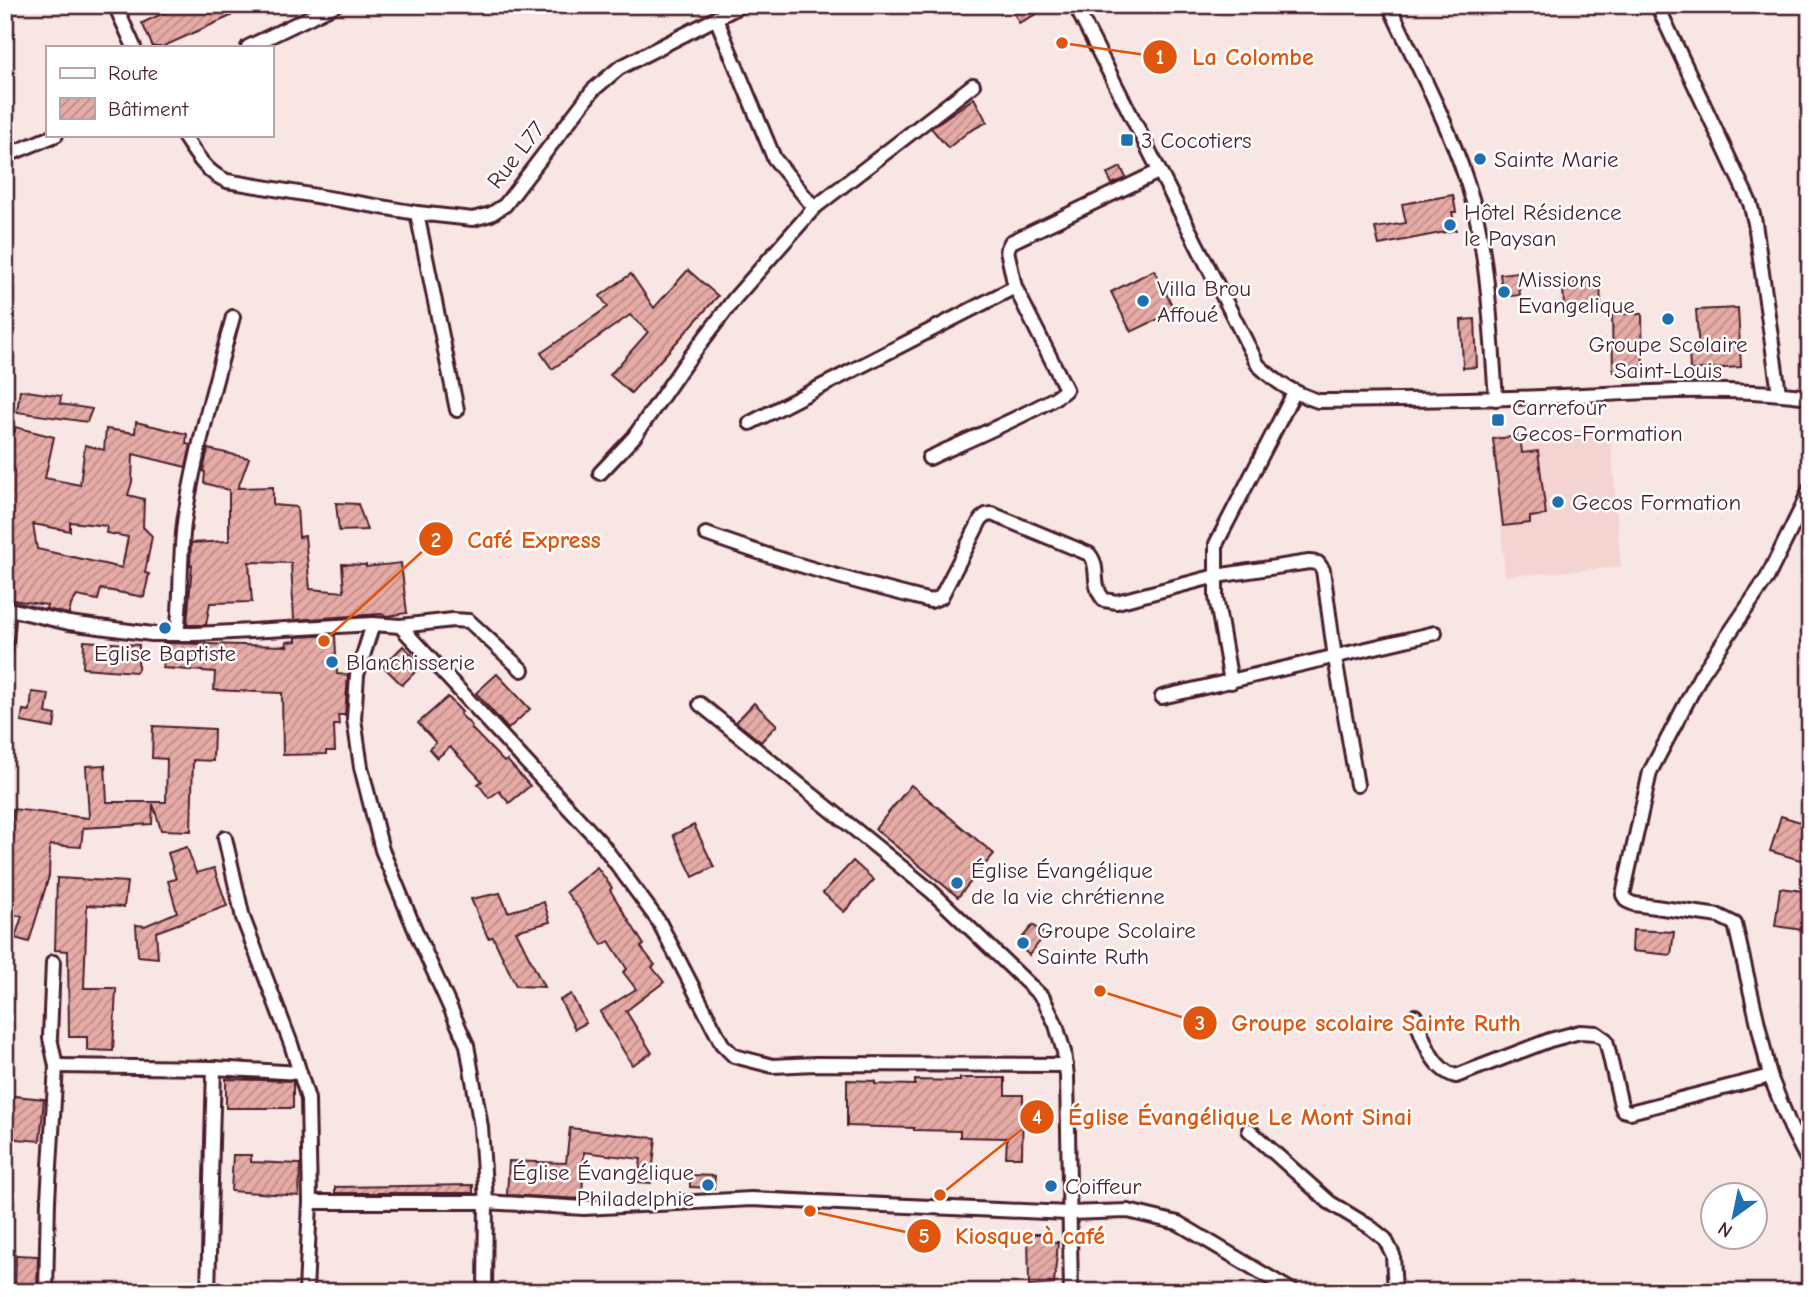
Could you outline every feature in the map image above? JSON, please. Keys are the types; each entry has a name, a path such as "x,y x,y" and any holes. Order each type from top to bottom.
{"street":[{"path":"115,5 134,46"},
{"path":"250,46 335,5"},
{"name":"Rue L77","path":"184,136 214,176 227,181 417,213 473,219 491,214 505,205 593,90 606,78 619,68 742,5"},
{"path":"1074,5 1258,365 1275,382 1294,393 1318,401 1496,399 1700,390 1810,397"},
{"path":"1389,5 1457,151 1473,204 1484,260 1496,399"},
{"path":"1657,5 1750,203 1779,393"},
{"path":"716,18 774,158 814,208"},
{"path":"600,473 634,437 735,298 814,208 973,85"},
{"path":"5,156 54,136"},
{"path":"929,458 1041,405 1064,393 1066,389 1016,287 1007,250 1011,242 1158,172"},
{"path":"417,213 457,411"},
{"path":"750,423 1016,287"},
{"path":"177,634 182,595 181,555 185,516 233,317"},
{"path":"1231,682 1216,597 1217,538 1294,393"},
{"path":"1810,488 1767,578 1701,675 1650,772 1623,895 1627,901 1634,904 1719,916 1735,924 1770,1076 1791,1128 1810,1165"},
{"path":"706,534 798,565 932,601 941,597 981,519 992,514 1089,554 1094,565 1097,592 1104,600 1117,602 1216,576 1309,562 1318,563 1324,570 1335,658 1357,785"},
{"path":"5,650 7,609 69,623 152,634 373,624 400,626 453,620 469,621 522,670"},
{"path":"373,624 357,675 354,719 361,767 382,850 467,1045 481,1127 486,1202 485,1292"},
{"path":"400,626 600,843 659,922 722,1044 734,1056 773,1066 1066,1065"},
{"path":"1161,697 1435,633"},
{"path":"700,704 931,891 1043,998 1056,1025 1066,1065 1071,1292"},
{"path":"225,838 243,919 308,1099 310,1202 306,1292"},
{"path":"46,1292 48,1200 57,1066 50,1038 53,962"},
{"path":"1415,1016 1430,1054 1447,1073 1456,1076 1550,1040 1580,1032 1596,1033 1606,1040 1621,1105 1623,1110 1630,1112 1770,1076"},
{"path":"57,1066 214,1068 300,1073"},
{"path":"208,1292 214,1068"},
{"path":"1249,1130 1329,1202 1385,1239 1393,1255 1395,1292"},
{"path":"310,1202 486,1202 584,1208 751,1199 1068,1213 1128,1211 1178,1223 1294,1292"}],"shaded area":[{"name":"Gecos Formation","path":"1610,428 1621,567 1505,576 1494,437"}],"building":[{"path":"181,5 226,5 231,16 164,46 153,46 142,23"},
{"path":"1010,5 1054,5 1019,23"},
{"path":"974,98 987,122 968,132 948,148 931,128"},
{"path":"1121,167 1126,178 1112,184 1107,174"},
{"path":"1453,195 1456,212 1452,212 1456,230 1379,245 1375,228 1406,223 1402,204"},
{"path":"688,270 718,296 631,393 610,375 648,332 630,315 552,369 541,353 608,307 600,296 631,274 654,308"},
{"name":"Villa Brou Affoué","path":"1154,270 1175,311 1131,332 1111,292"},
{"path":"1517,272 1520,295 1503,297 1500,274"},
{"path":"1600,281 1601,309 1564,310 1563,282"},
{"path":"1738,308 1741,367 1690,370 1689,350 1699,350 1696,310"},
{"path":"1612,314 1642,314 1643,372 1613,372"},
{"path":"1475,319 1477,367 1463,368 1461,320"},
{"path":"20,390 61,396 60,404 92,409 87,422 17,412"},
{"path":"136,422 187,434 186,444 191,445 186,467 133,454 132,482 128,495 144,499 143,527 152,536 145,573 149,574 144,597 101,589 98,600 77,596 69,614 46,609 47,605 5,599 8,559 5,559 5,429 15,432 15,427 54,437 45,478 80,485 85,445 104,450 106,429 135,433","holes":["70,522 107,526 106,533 128,537 122,568 37,549 33,524 70,531"]},
{"path":"1520,436 1522,453 1538,451 1546,515 1530,517 1530,523 1503,526 1493,439"},
{"path":"208,449 249,458 238,488 273,487 273,505 297,507 299,537 305,536 310,589 344,592 342,564 366,567 401,563 407,613 294,620 291,563 249,562 252,602 210,603 206,625 187,625 191,543 229,541 229,490 204,483 203,471"},
{"path":"336,503 358,504 367,530 339,531"},
{"path":"335,635 337,674 348,675 345,715 338,715 339,725 334,725 335,751 326,751 326,754 283,755 282,693 214,690 215,672 163,668 165,643 287,646 286,642 296,641 296,637"},
{"path":"84,641 139,645 138,669 136,672 83,668"},
{"path":"403,646 422,665 402,685 383,666"},
{"path":"497,674 530,709 508,729 476,693"},
{"path":"32,692 49,694 46,713 56,715 54,728 21,722 23,710 30,711"},
{"path":"448,697 462,712 460,714 471,728 504,762 507,760 530,786 509,803 499,791 489,798 478,784 482,781 450,747 437,758 429,749 436,743 418,723"},
{"path":"754,703 777,725 761,742 736,722"},
{"path":"153,726 214,729 213,761 193,760 191,831 161,830 153,804 152,824 83,828 81,847 50,845 49,876 29,942 15,938 22,916 5,914 5,846 10,846 13,809 89,818 86,766 105,765 107,802 166,802 167,759 152,758"},
{"path":"911,785 994,854 958,897 875,829"},
{"path":"1781,816 1810,825 1810,863 1770,851"},
{"path":"694,825 714,867 693,877 673,835"},
{"path":"187,847 196,873 214,868 227,906 156,932 158,958 138,956 136,925 145,926 177,912 168,881 176,879 168,853"},
{"path":"853,861 874,880 844,912 823,893"},
{"path":"597,867 644,945 641,947 655,965 652,967 664,982 626,1011 652,1053 632,1065 600,1012 636,989 623,972 627,969 609,941 602,945 566,892"},
{"path":"57,878 127,882 124,907 87,905 84,988 116,988 113,1051 87,1050 87,1037 69,1037 68,951 55,950"},
{"path":"1780,888 1810,892 1810,931 1775,926"},
{"path":"500,893 508,912 544,902 550,922 516,931 544,987 516,986 493,937 488,938 471,899"},
{"path":"1033,925 1045,935 1029,955 1017,944"},
{"path":"1633,930 1674,932 1671,955 1632,951"},
{"path":"571,994 586,1023 575,1029 560,1000"},
{"path":"960,1078 1005,1078 1005,1095 1023,1095 1022,1157 1006,1157 1007,1138 960,1137 960,1131 847,1126 847,1080 915,1085 915,1080 960,1081"},
{"path":"226,1079 293,1081 293,1108 226,1108"},
{"path":"5,1095 44,1099 40,1141 5,1138"},
{"path":"570,1128 656,1138 651,1183 638,1182 641,1159 584,1152 582,1199 507,1195 509,1161 566,1163"},
{"path":"233,1155 251,1155 251,1162 300,1164 299,1196 231,1191"},
{"path":"690,1175 715,1176 714,1188 690,1187"},
{"path":"473,1185 473,1193 335,1193 335,1187"},
{"path":"1028,1234 1045,1234 1045,1242 1058,1242 1054,1284 1029,1286"},
{"path":"16,1255 38,1256 37,1292 15,1292"}],"place":[{"name":"La Colombe","path":"1062,43"},
{"name":"3 Cocotiers","path":"1127,140"},
{"name":"Sainte Marie","path":"1480,159"},
{"name":"Hôtel Résidence le Paysan","path":"1450,225"},
{"name":"Missions Evangelique","path":"1504,292"},
{"name":"Villa Brou Affoué","path":"1143,301"},
{"name":"Groupe Scolaire Saint-Louis","path":"1668,319"},
{"name":"Carrefour Gecos-Formation","path":"1498,420"},
{"name":"Gecos Formation","path":"1558,502"},
{"name":"Eglise Baptiste","path":"165,628"},
{"name":"Café Express","path":"324,641"},
{"name":"Blanchisserie","path":"332,662"},
{"name":"Église Évangélique de la vie chrétienne","path":"957,883"},
{"name":"Groupe Scolaire Sainte Ruth","path":"1023,943"},
{"name":"Groupe scolaire Sainte Ruth","path":"1100,991"},
{"name":"Église Évangélique Philadelphie","path":"708,1185"},
{"name":"Coiffeur","path":"1051,1186"},
{"name":"Église Évangélique Le Mont Sinai","path":"940,1195"},
{"name":"Kiosque à café","path":"810,1211"}]}
